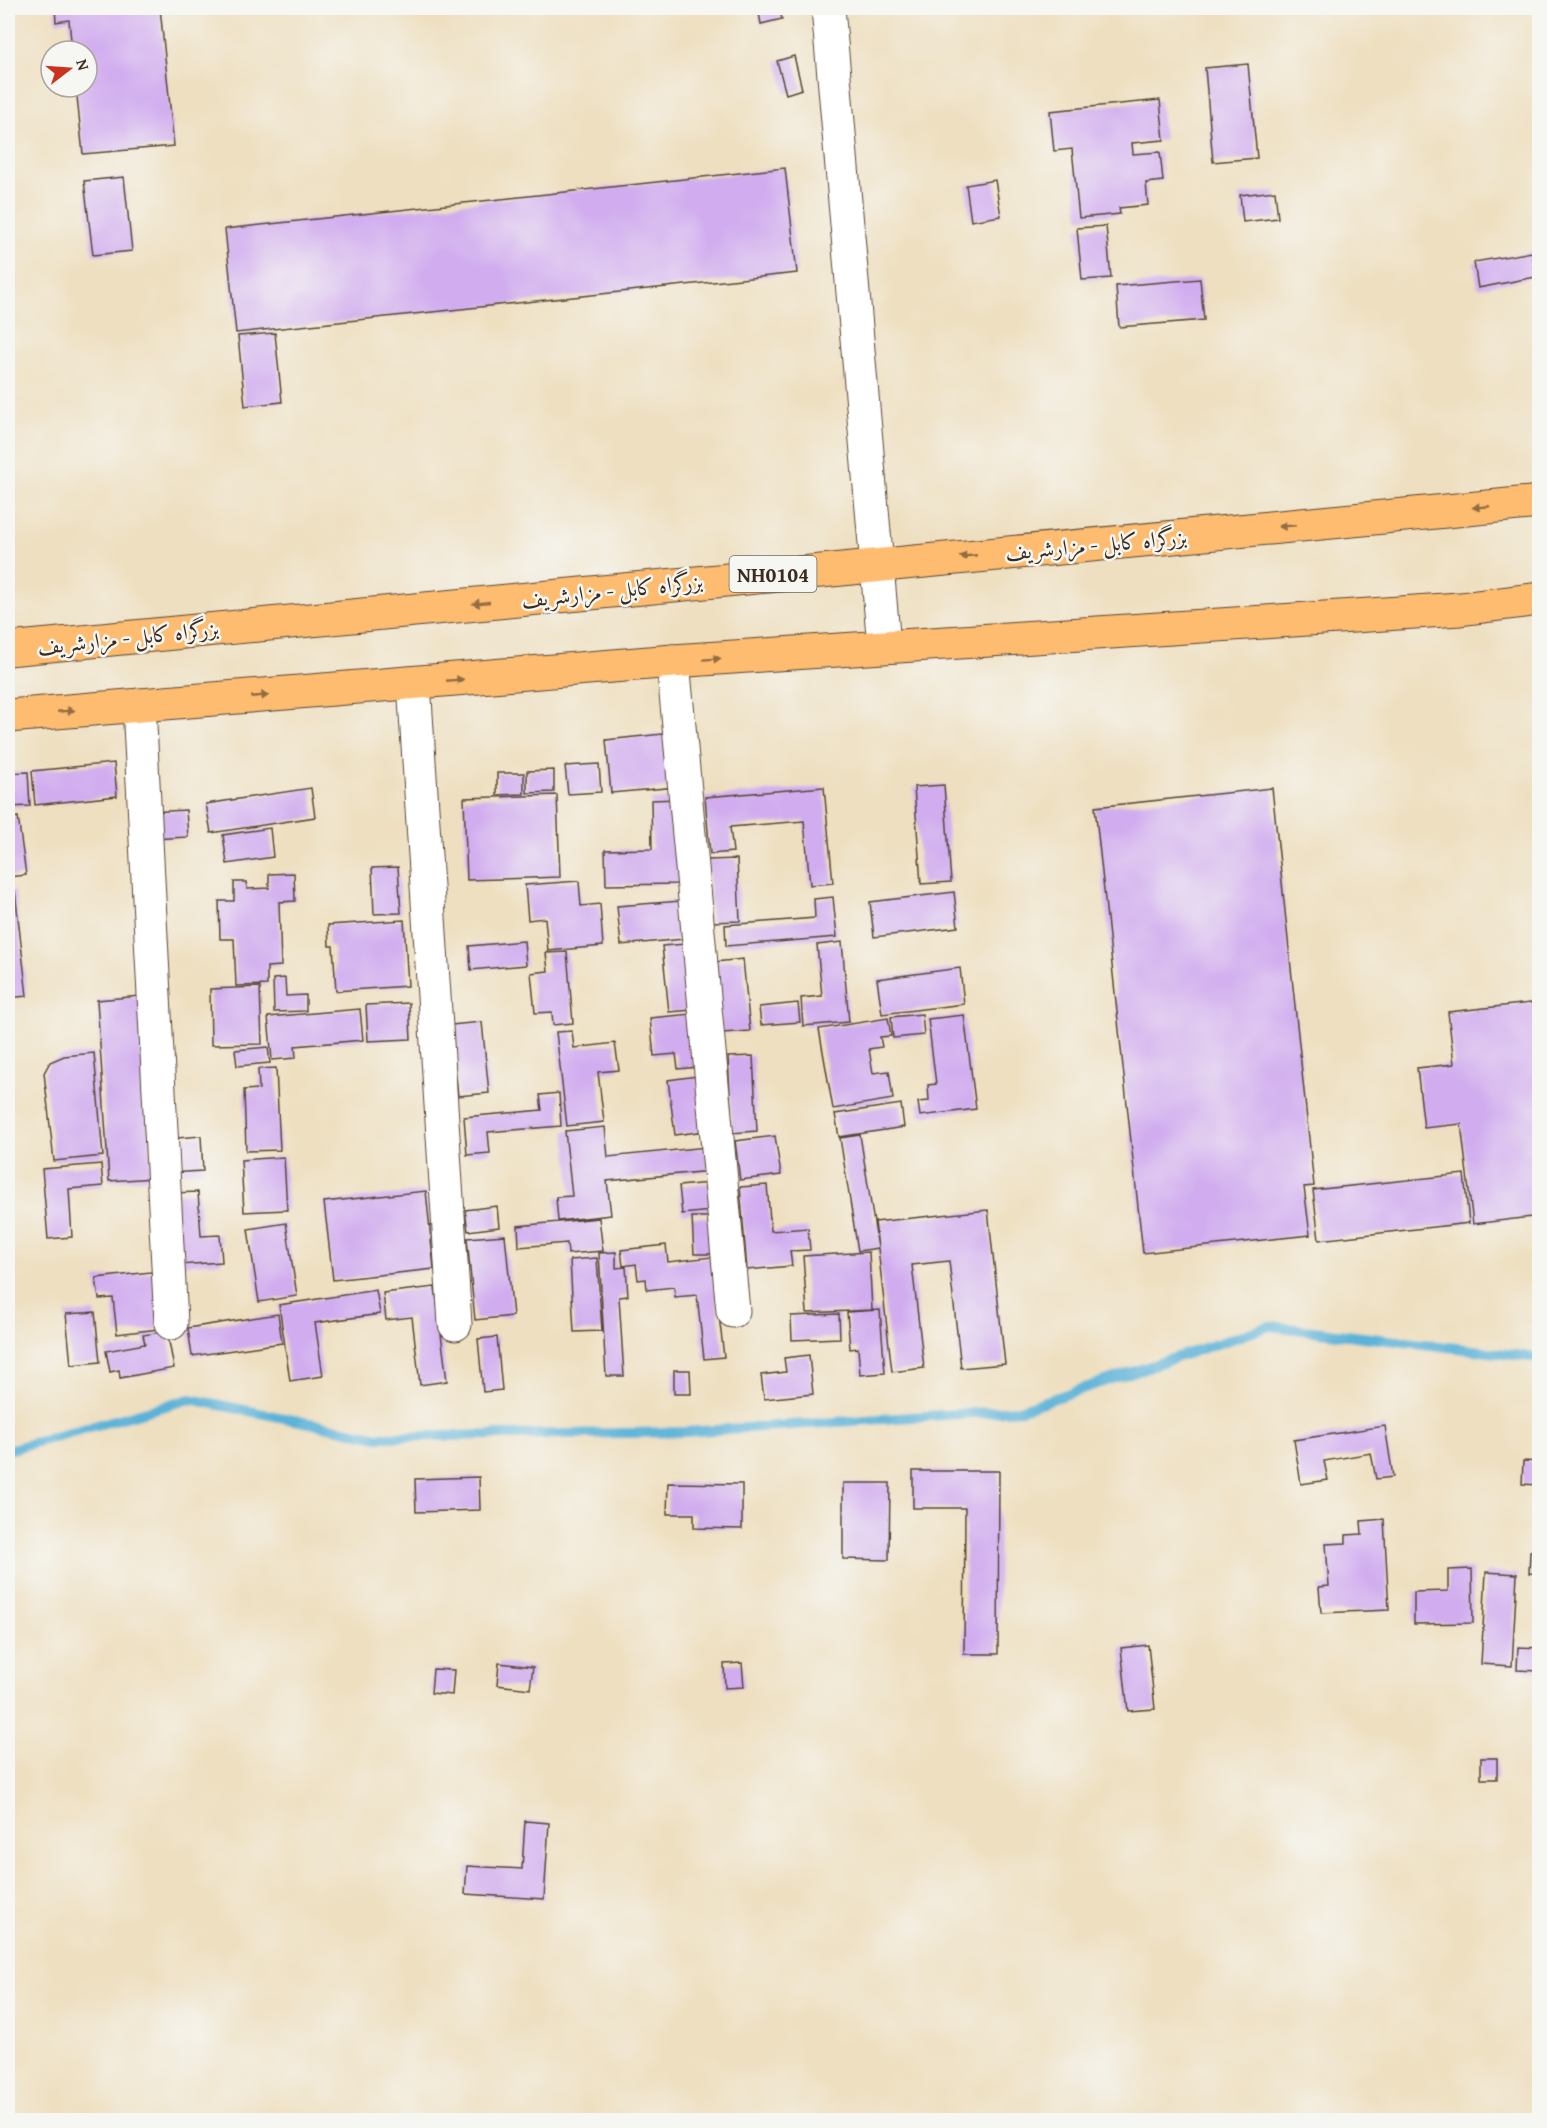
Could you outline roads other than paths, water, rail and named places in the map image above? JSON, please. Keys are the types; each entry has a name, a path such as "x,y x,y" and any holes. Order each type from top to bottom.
{"highway":[{"name":"بزرگراه کابل - مزارشریف","path":"8,649 1539,502"},
{"path":"8,716 884,646 1460,609 1539,599"}],"street":[{"path":"828,8 884,646"},
{"path":"673,662 733,1311"},
{"path":"414,683 455,1324"},
{"path":"139,705 171,1323"}],"waterway":[{"path":"8,1450 190,1399 378,1437 685,1432 1019,1410 1270,1326 1540,1358"}]}
